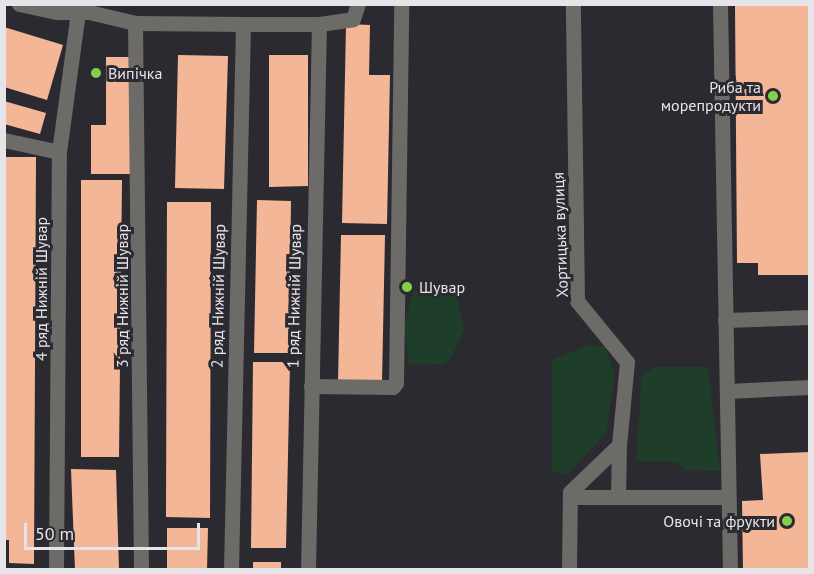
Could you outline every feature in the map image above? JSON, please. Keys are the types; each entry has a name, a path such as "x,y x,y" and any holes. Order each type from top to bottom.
{"lane":[{"path":"19,4 58,12 85,9 135,23 243,24 319,24 353,19 358,4"},
{"path":"311,386 393,387 396,383 401,4"},
{"name":"Хортицька вулиця","path":"573,4 577,301 627,362 619,445 618,497"},
{"path":"720,4 730,570"},
{"name":"4 ряд Нижній Шувар","path":"56,570 60,152 85,9"},
{"name":"3 ряд Нижній Шувар","path":"135,23 141,570"},
{"name":"2 ряд Нижній Шувар","path":"231,570 243,24"},
{"name":"1 ряд Нижній Шувар","path":"308,570 319,24"},
{"path":"4,140 60,152"},
{"path":"725,320 810,317"},
{"path":"728,391 810,387"},
{"path":"569,570 570,497 576,483 619,445"},
{"path":"570,497 728,497"}],"green space":[{"path":"455,288 464,330 452,356 445,364 409,365 404,327 413,291"},
{"path":"589,345 605,347 615,374 606,433 568,474 552,472 552,360"},
{"path":"656,367 708,367 720,471 686,470 677,462 636,461 642,374"}],"building":[{"name":"Риба та морепродукти","path":"735,5 810,5 810,275 758,275 758,263 737,263"},
{"path":"346,24 370,25 369,75 390,75 387,224 342,223"},
{"path":"4,27 63,45 47,100 4,87"},
{"path":"178,55 228,56 224,189 175,188"},
{"path":"269,55 308,55 308,186 269,187"},
{"path":"106,57 131,57 131,174 91,174 91,125 106,125"},
{"path":"4,101 46,113 40,134 4,124"},
{"path":"4,157 36,157 34,564 9,563 9,540 4,540"},
{"path":"81,180 122,180 119,457 81,457"},
{"path":"257,200 291,201 289,353 254,353"},
{"path":"167,202 211,202 210,518 166,517"},
{"path":"341,235 385,235 382,383 338,383"},
{"path":"253,362 290,362 286,548 251,548"},
{"name":"Овочі та фрукти","path":"810,452 810,570 743,570 742,501 763,500 760,454"},
{"path":"71,469 116,470 119,570 75,570"},
{"path":"167,528 208,528 207,570 167,570"},
{"path":"253,562 281,562 281,570 253,570"}],"place":[{"name":"Випічка","path":"96,73"},
{"name":"Риба та морепродукти","path":"773,96"},
{"name":"Шувар","path":"407,287"},
{"name":"Овочі та фрукти","path":"787,521"}]}
